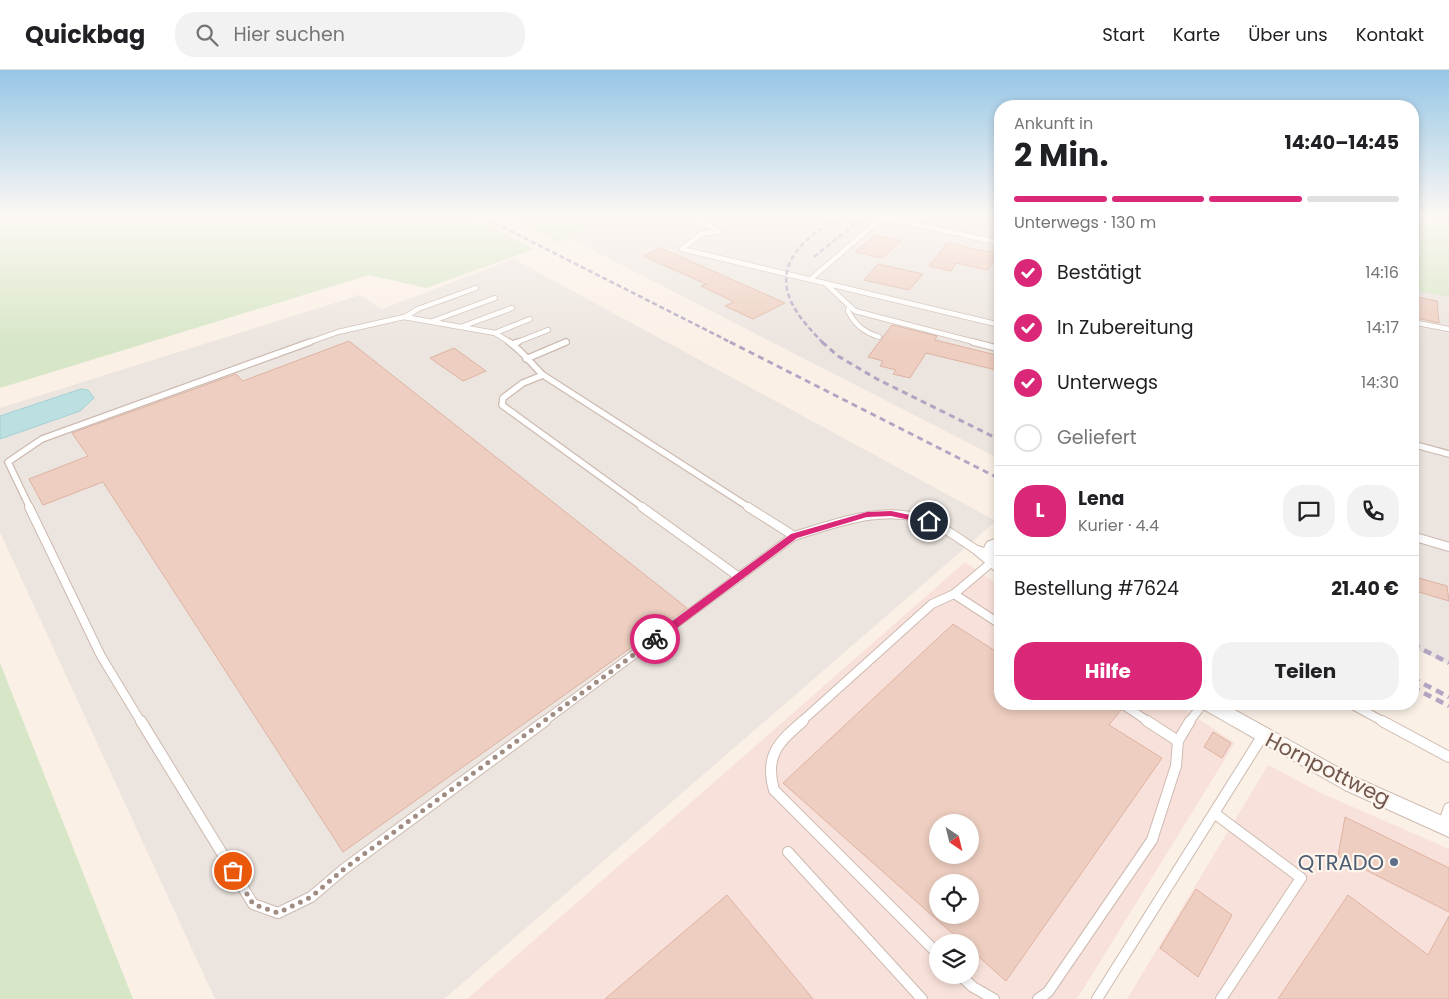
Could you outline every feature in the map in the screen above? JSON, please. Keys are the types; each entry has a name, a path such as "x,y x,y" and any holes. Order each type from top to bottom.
{"street":[{"path":"989,559 992,545 994,544"},
{"name":"Hornpottweg","path":"1219,710 1351,784 1446,827"}],"lane":[{"path":"727,259 994,324"},
{"path":"811,279 834,259"},
{"path":"825,282 849,307 865,314 994,347"},
{"path":"476,288 418,309 404,317 338,332 42,438 8,462 101,656 253,904 278,913 311,897 344,869 794,536 867,515 891,513 929,521 989,559 954,594 932,604 779,742 770,763 770,778 774,790 929,945"},
{"path":"432,321 495,298"},
{"path":"849,307 848,311 855,325 869,334 878,337"},
{"path":"461,327 512,308"},
{"path":"404,317 495,333 522,350 526,359 544,375 794,536"},
{"path":"495,333 530,319"},
{"path":"1419,323 1449,329"},
{"path":"513,344 548,330"},
{"path":"526,359 566,342"},
{"path":"544,375 523,383 513,390 503,398 502,405 739,576"},
{"path":"1419,446 1449,454"},
{"path":"1419,538 1449,547"},
{"path":"954,594 994,620"},
{"path":"1131,710 1178,741"},
{"path":"1038,999 1048,992 1152,840 1176,766 1178,741 1198,710"},
{"path":"1362,710 1449,757"},
{"path":"1097,999 1262,735"},
{"path":"1446,827 1449,808"},
{"path":"1214,813 1301,878 1221,999"},
{"path":"788,852 922,999"},
{"path":"970,984 994,999"}],"shaded area":[{"path":"515,259 994,520 994,523 444,999 215,999 0,532 0,408 360,295 382,309"},
{"path":"611,259 994,259 994,456"},
{"path":"1419,259 1449,259 1449,664 1419,651"},
{"path":"965,562 994,582 994,710 1185,710 1235,743 1077,999 467,999"},
{"path":"1268,765 1321,793 1449,849 1449,999 1127,999"}],"green space":[{"path":"0,259 505,259 426,288 369,275 0,388"},
{"path":"1419,259 1449,259 1449,297 1419,291"},
{"path":"0,663 133,999 0,999"}],"water":[{"path":"81,389 88,390 94,398 80,411 0,439 0,416"}],"building":[{"path":"651,259 687,259 785,303 753,319 725,306 734,302 701,286 706,284"},
{"path":"934,259 994,259 988,270 956,263 951,271 929,266"},
{"path":"878,264 923,274 909,290 864,280"},
{"path":"1419,297 1437,301 1439,323 1419,319"},
{"path":"892,325 937,336 935,340 994,355 994,370 926,353 910,378 893,374 896,370 880,366 883,361 868,357"},
{"path":"349,341 687,608 343,852 103,482 43,505 29,479 88,456 72,433 236,374 243,381"},
{"path":"454,348 486,371 463,381 430,358"},
{"path":"1419,578 1447,586 1449,601 1419,592"},
{"path":"953,624 994,650 994,710 1121,710 1109,725 1162,758 1006,981 979,957 979,934 953,934 942,924 979,924 979,874 929,874 929,913 783,783"},
{"path":"1213,732 1231,743 1222,758 1204,747"},
{"name":"QTRADO","path":"1345,817 1449,868 1449,912 1338,856"},
{"path":"1196,889 1232,915 1198,977 1160,948"},
{"path":"727,895 813,999 605,999"},
{"path":"1348,895 1428,955 1449,916 1449,999 1278,999"}],"railway":[{"path":"567,259 732,343"},
{"path":"792,259 788,267 786,280 790,300 802,320 822,342"},
{"path":"730,342 994,476"},
{"path":"822,342 838,356 877,379 994,437"},
{"path":"1419,648 1449,663"},
{"path":"1419,682 1449,697"},
{"path":"1419,691 1449,706"}],"way so far":[{"path":"233,871 253,904 278,913 311,897 344,869 655,639"}],"place":[{"name":"QTRADO","path":"1394,862"}],"route":[{"path":"655,639 794,536 867,515 891,513 929,521"}]}
